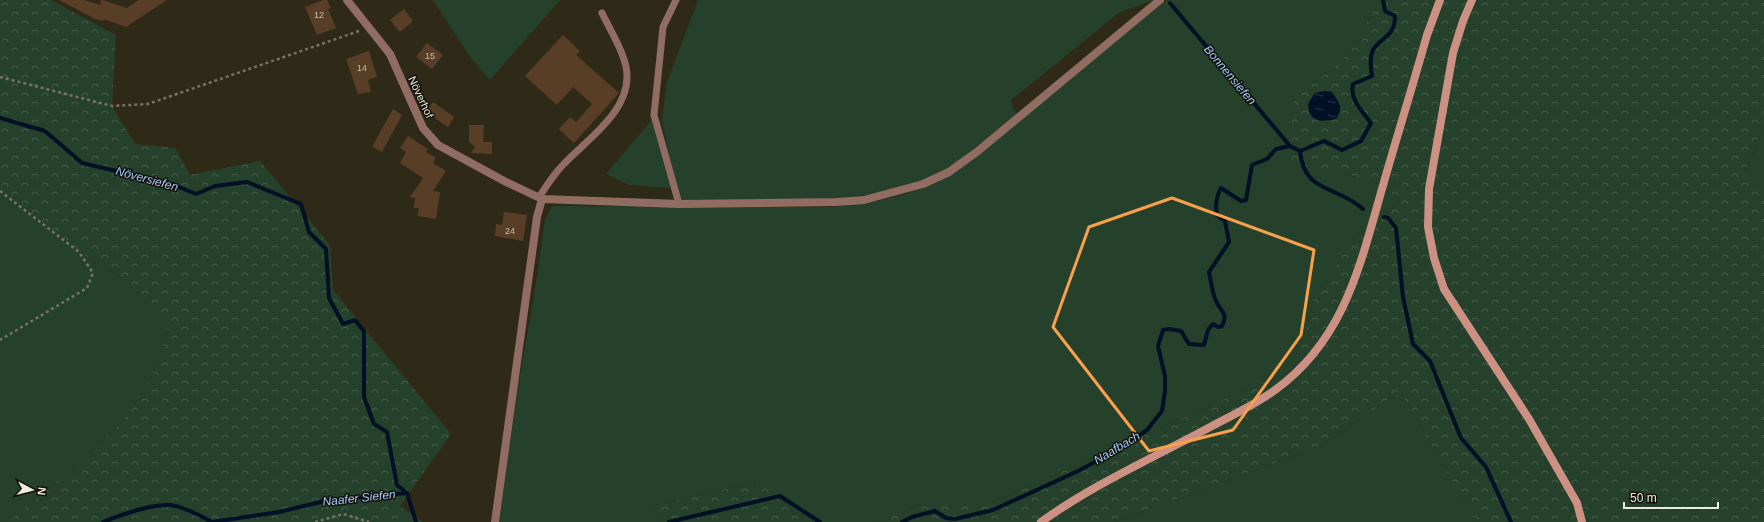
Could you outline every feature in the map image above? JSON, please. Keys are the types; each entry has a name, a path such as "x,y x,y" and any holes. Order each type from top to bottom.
{"main road":[{"path":"1041,522 1057,510 1131,468 1232,415 1274,390 1314,354 1332,328 1353,287 1427,35 1440,0"},
{"path":"1472,0 1463,20 1453,53 1429,189 1428,227 1434,258 1444,289 1529,418 1577,503 1582,522"}],"street":[{"name":"Növerhof","path":"347,0 390,54 423,128 438,145 540,198"},
{"path":"495,522 531,273 540,198 679,204 836,202 864,200 923,184 949,172 978,151 1160,0"}],"lane":[{"path":"676,0 663,27 654,115 679,204"},
{"path":"540,198 561,166 605,125 625,94 628,76 623,60 602,13"}],"path":[{"path":"0,77 112,106 148,104 354,34 368,26"},
{"path":"0,191 79,252 93,273 87,288 0,340"},
{"path":"315,522 343,514 369,522"}],"highlighted area":[{"path":"1172,198 1314,250 1301,335 1233,430 1149,451 1053,327 1089,227"}],"green space":[{"path":"0,0 51,0 116,35 112,106 135,144 175,148 190,175 260,161 330,245 333,290 451,434 400,506 423,522 7,522 94,450 132,408 147,384 159,359 168,327 128,282 79,252 0,191"},
{"path":"433,0 560,0 490,80 471,58"},
{"path":"698,0 1154,0 1120,12 1011,100 1017,115 950,167 920,181 868,195 834,198 680,201 662,122 667,82"},
{"path":"1167,0 1381,0 1343,60 1294,99 1289,162 1375,181 1400,201 1360,231 1315,296 1294,369 991,503 924,503 879,522 807,522 758,482 655,505 661,522 499,522 519,381 535,290 545,219 552,206 832,207 878,201 932,185 963,167"},
{"path":"1381,0 1764,0 1764,124 1745,172 1764,188 1764,522 1476,522 1400,391 1321,446 1114,522 879,522 924,503 991,503 1294,369 1315,296 1360,231 1400,201 1375,181 1288,162 1294,99 1343,60"},
{"path":"652,120 671,188 629,185 606,174"},
{"path":"1764,124 1764,188 1745,173"},
{"path":"0,191 79,252 128,282 168,327 159,359 148,384 114,429 73,469 7,522 0,522"},
{"path":"1400,391 1476,522 1114,522 1321,446"},
{"path":"758,482 807,522 661,522 655,505"}],"water":[{"path":"1325,91 1332,92 1340,105 1340,112 1336,119 1320,121 1313,118 1309,110 1308,103 1315,93"}],"building":[{"path":"59,0 84,0 100,5 101,0 103,0 127,8 139,0 167,0 126,27 104,19 103,21 95,19"},
{"path":"323,0 327,0 331,8 328,9 336,28 317,35 305,7"},
{"path":"404,9 413,21 400,32 390,20"},
{"path":"563,35 580,51 576,55 619,93 574,143 559,129 570,117 576,122 592,104 573,87 557,105 525,76"},
{"path":"427,43 443,55 432,69 416,57"},
{"path":"369,51 377,77 368,80 371,92 358,94 346,59"},
{"path":"433,102 454,117 448,127 426,112"},
{"path":"393,109 402,115 382,152 372,147"},
{"path":"469,125 484,125 483,142 492,142 492,154 471,153 475,147 469,142"},
{"path":"408,136 428,149 426,152 436,158 433,163 446,171 433,191 440,192 436,219 418,216 419,208 414,208 415,198 410,197 423,178 400,163 406,152 400,148"},
{"path":"504,212 527,215 523,241 495,236 496,224 502,225"}],"waterway":[{"name":"Naafbach","path":"902,522 912,517 935,511 946,518 955,519 993,510 1078,471 1123,447 1147,430 1162,411 1165,391 1165,376 1158,346 1163,330 1169,329 1181,331 1189,344 1204,345 1208,330 1213,324 1218,327 1222,326 1224,322 1225,318 1215,298 1209,272 1229,242 1225,221 1217,215 1216,211 1217,198 1221,188 1241,201 1246,200 1252,165 1267,159 1276,149 1290,146 1300,151 1324,141 1342,150 1361,141 1371,123 1355,100 1352,90 1353,84 1372,76 1371,60 1373,50 1393,29 1395,16 1385,11 1383,0"},
{"name":"Bonnensiefen","path":"1170,3 1290,146"},
{"name":"Növersiefen","path":"0,118 45,131 82,163 172,184 196,194 215,186 247,182 301,204 309,232 326,249 329,298 343,324 355,320 364,331 364,397 374,424 387,432 397,485 407,493"},
{"path":"1300,151 1303,165 1308,175 1315,182 1353,201 1363,209"},
{"path":"1384,217 1388,218 1396,228 1403,297 1413,344 1430,361 1461,438 1486,467 1511,522"},
{"name":"Naafer Siefen","path":"407,493 416,522"},
{"name":"Naafer Siefen","path":"212,522 279,512 329,500 407,493"},
{"name":"Naafer Siefen","path":"669,522 780,496 820,522"},
{"name":"Naafer Siefen","path":"103,522 144,508 161,505 174,505 212,522"}]}
